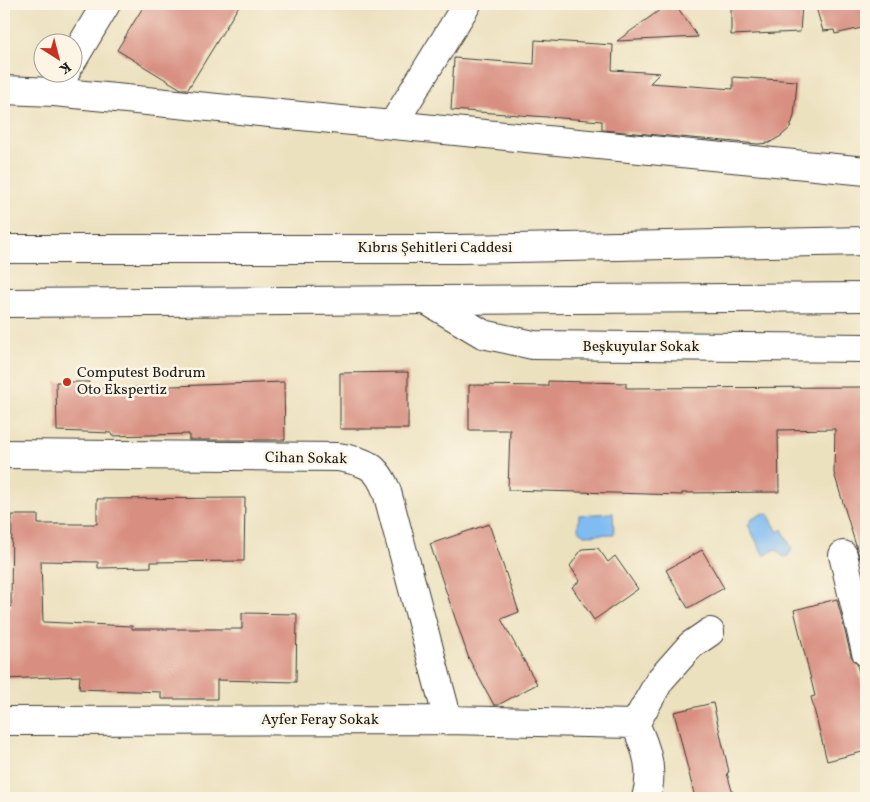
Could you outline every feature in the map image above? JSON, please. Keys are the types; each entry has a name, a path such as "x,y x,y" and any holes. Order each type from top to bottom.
{"main road":[{"path":"82,44 106,4"},
{"path":"393,124 466,4"},
{"path":"4,90 60,82 393,124 866,171"},
{"name":"Kıbrıs Şehitleri Caddesi","path":"4,249 459,249 866,241"},
{"path":"4,303 866,297"},
{"name":"Beşkuyular Sokak","path":"426,300 483,334 533,346 866,348"},
{"name":"Cihan Sokak","path":"4,454 338,457 359,461 371,468 378,474 387,492 448,720"},
{"path":"843,554 866,652"},
{"path":"646,798 650,786 650,765 645,746 635,724 660,680 691,645 710,632"},
{"name":"Ayfer Feray Sokak","path":"4,721 448,720 635,724"}],"water":[{"path":"613,513 614,534 584,535 578,530 579,515"},
{"path":"764,513 768,514 778,532 782,529 792,549 788,556 783,557 776,549 764,556 748,525 752,519"}],"building":[{"path":"145,4 240,4 188,89 181,89 117,50"},
{"path":"668,4 675,4 698,37 617,41"},
{"path":"731,4 802,4 800,32 731,35"},
{"path":"815,4 866,4 866,27 835,34 834,30 823,31"},
{"path":"535,40 613,45 612,70 660,73 650,83 733,89 733,77 797,81 794,116 790,128 781,136 769,143 758,144 602,130 602,121 451,110 454,58 534,64"},
{"path":"408,372 408,429 340,429 340,373"},
{"path":"548,381 626,383 626,388 866,387 866,558 860,559 834,473 835,429 778,430 779,492 682,493 682,495 508,490 510,430 469,430 469,385 548,386"},
{"path":"56,382 89,382 89,389 284,382 285,440 189,440 189,434 112,436 111,433 57,431"},
{"path":"245,498 244,561 151,562 151,567 98,568 98,562 41,561 43,622 132,626 132,629 242,629 242,613 297,614 296,682 217,680 217,699 161,699 161,692 79,689 80,676 4,679 4,607 11,607 12,515 38,515 38,524 97,524 97,499"},
{"path":"489,524 519,612 501,619 537,684 498,705 494,705 469,659 430,544"},
{"path":"598,548 608,562 615,556 638,589 594,620 572,587 580,581 570,566 582,549"},
{"path":"702,550 724,588 688,608 666,570"},
{"path":"837,599 851,656 857,664 866,701 866,751 827,761 811,697 815,696 794,610"},
{"path":"713,703 734,798 695,798 674,712"}],"place":[{"name":"Computest Bodrum Oto Ekspertiz","path":"67,382"}]}
